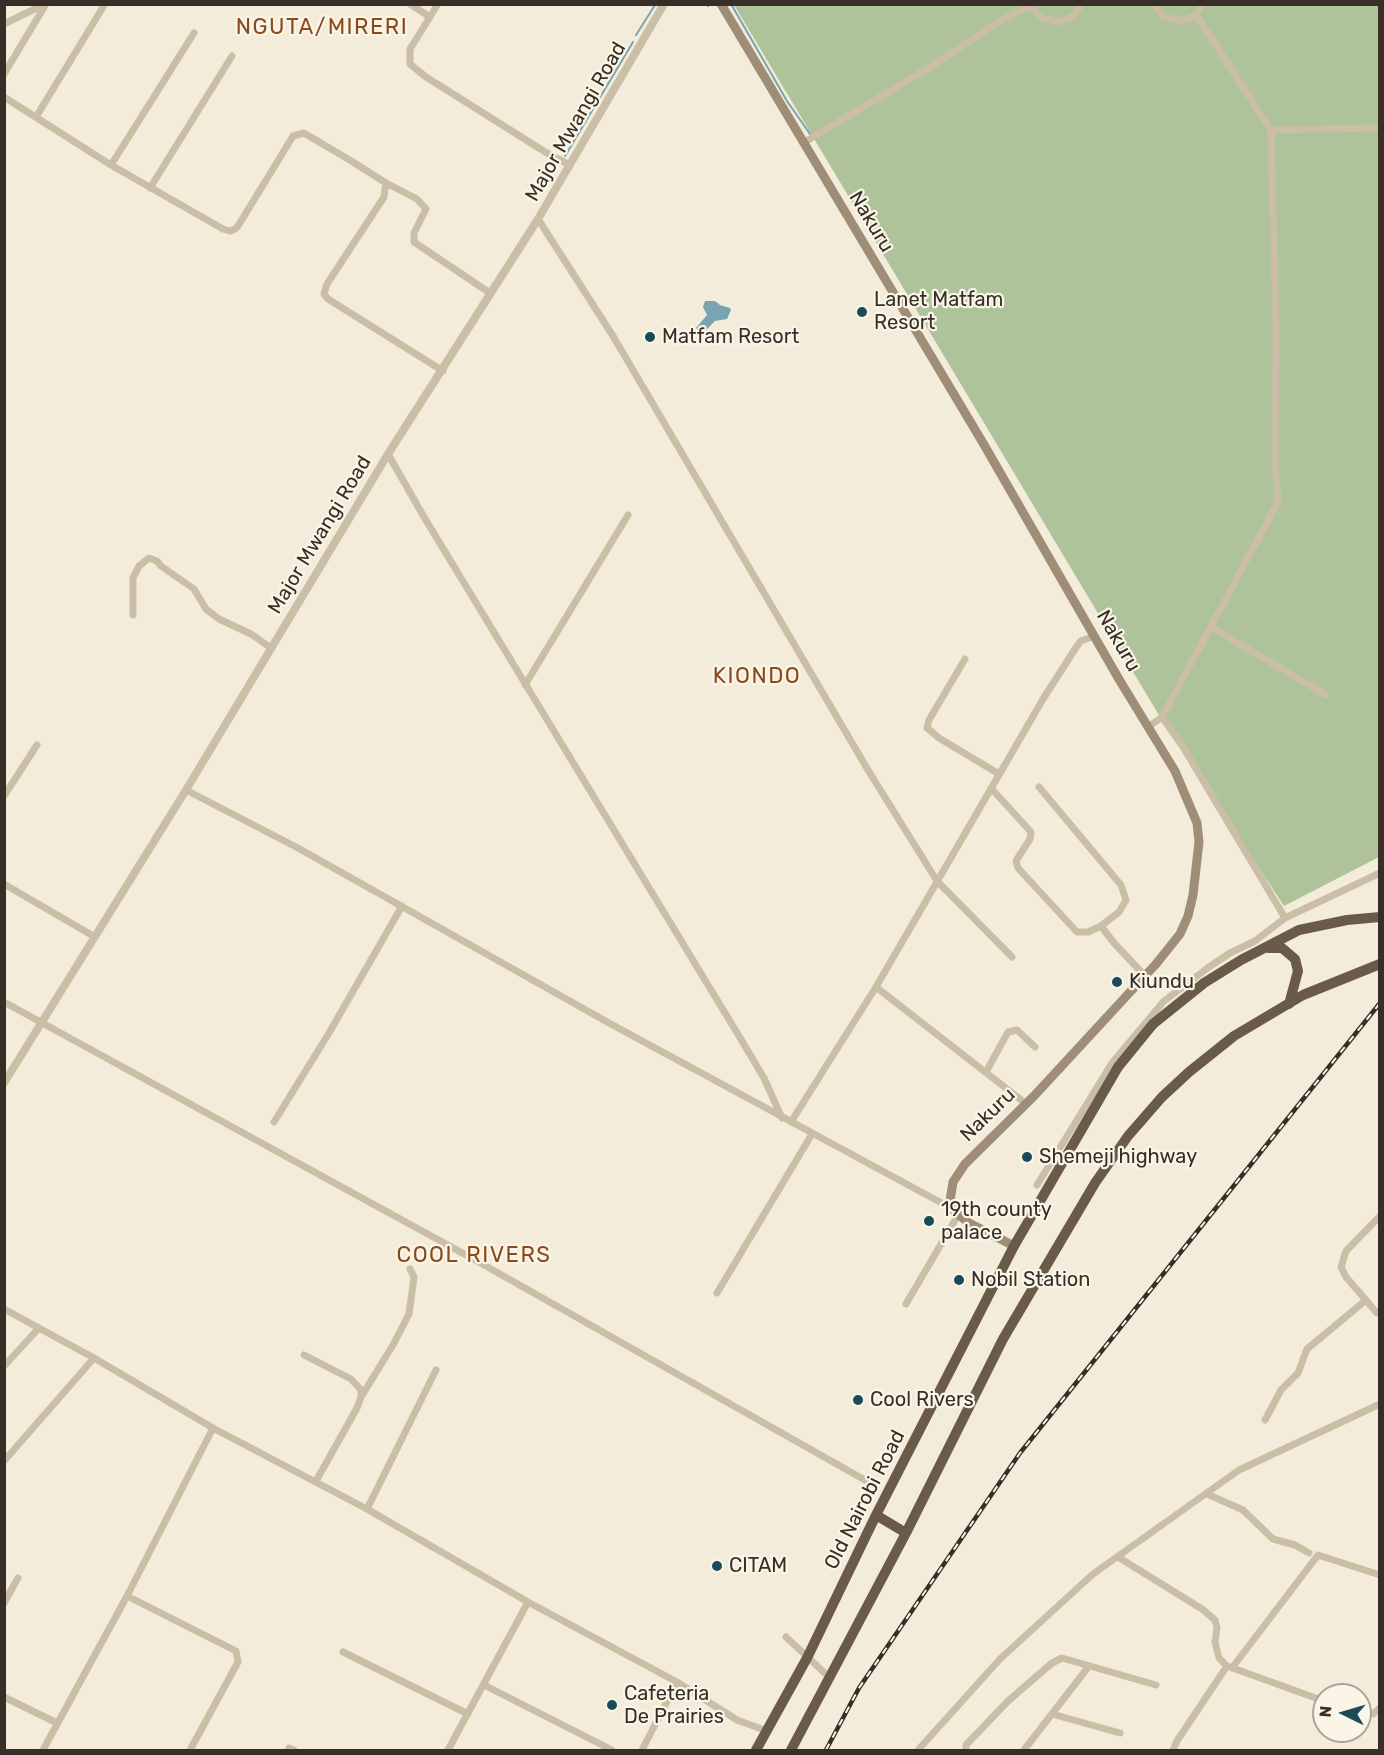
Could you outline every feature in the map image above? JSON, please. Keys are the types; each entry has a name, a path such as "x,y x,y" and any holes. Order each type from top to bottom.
{"highway":[{"name":"Old Nairobi Road","path":"756,1750 807,1658 876,1515 1014,1246 1118,1067 1153,1024 1204,983 1241,960 1299,930 1380,916"},
{"path":"1265,948 1282,948 1295,959 1298,971 1289,1004"},
{"path":"791,1750 906,1533 1003,1339 1112,1158 1145,1116 1189,1072 1234,1036 1323,986 1380,964"},
{"path":"876,1515 906,1533"}],"main road":[{"name":"Nakuru","path":"721,4 983,443 1175,771 1197,823 1199,842 1193,895 1188,916 1180,934 1145,976 1034,1096 965,1164 953,1182 949,1207"},
{"path":"949,1207 969,1223 1014,1246"}],"street":[{"path":"4,24 45,4"},
{"path":"4,74 45,4"},
{"path":"36,117 105,4"},
{"path":"411,4 430,17"},
{"path":"438,4 410,49 410,64 426,77 550,155 570,165"},
{"name":"Major Mwangi Road","path":"4,1083 186,790 388,454 538,219 664,4"},
{"path":"802,143 930,67 1003,19 1032,5 1043,18 1059,22 1074,15 1081,4"},
{"path":"1154,4 1164,18 1172,21 1181,21 1196,15 1203,4"},
{"path":"1148,727 1162,717 1278,502 1275,465 1276,329 1270,130 1196,15"},
{"path":"111,165 194,33"},
{"path":"150,188 232,56"},
{"path":"4,97 111,165 223,229 235,229 293,136 304,133 386,183 417,199 426,209 414,233 414,242 490,294"},
{"path":"1270,130 1380,128"},
{"path":"386,183 384,197 327,284 324,294 328,299 443,371"},
{"path":"538,219 613,336 862,760 937,881 1012,957"},
{"path":"388,454 525,685 759,1070 782,1118"},
{"path":"525,685 628,515"},
{"path":"133,615 133,578 139,566 149,558 157,561 194,589 206,609 219,619 251,634 271,648"},
{"path":"1211,627 1326,695"},
{"path":"791,1122 876,987 1043,699 1081,641 1094,636"},
{"path":"965,659 929,720 927,728 939,738 999,774"},
{"path":"1162,717 1183,747 1285,918"},
{"path":"4,796 37,745"},
{"path":"991,788 1031,832 1016,861 1018,868 1077,932 1088,932 1101,926 1119,912 1126,900 1121,885 1039,787"},
{"path":"186,790 298,848 566,999 949,1207"},
{"path":"1037,1185 1112,1063 1164,1000 1230,953 1255,941 1285,918 1380,873"},
{"path":"4,884 95,937"},
{"path":"274,1122 329,1033 402,906"},
{"path":"1101,926 1145,976"},
{"path":"876,987 1025,1103"},
{"path":"4,1002 447,1244 872,1484"},
{"path":"986,1072 1008,1032 1017,1030 1035,1047"},
{"path":"717,1293 812,1134"},
{"path":"906,1304 958,1215"},
{"path":"1380,1216 1346,1251 1341,1267 1346,1277 1377,1313 1380,1313"},
{"path":"316,1481 409,1314 414,1277 410,1269"},
{"path":"1265,1420 1281,1390 1298,1373 1307,1349 1366,1300"},
{"path":"4,1309 94,1358 213,1428 316,1481 528,1602 677,1682 737,1720 767,1731"},
{"path":"4,1366 39,1328"},
{"path":"304,1355 351,1379 361,1390 361,1397"},
{"path":"4,1461 94,1358"},
{"path":"367,1509 436,1370"},
{"path":"918,1750 1000,1659 1093,1574 1239,1470 1380,1404"},
{"path":"43,1750 127,1596 213,1428"},
{"path":"1207,1494 1243,1510 1273,1539 1295,1545 1309,1553"},
{"path":"1173,1750 1176,1741 1229,1667 1318,1555 1380,1575"},
{"path":"1118,1557 1202,1609 1215,1620 1217,1652 1219,1658 1229,1667 1312,1697"},
{"path":"4,1603 18,1578"},
{"path":"127,1596 236,1651 238,1662 190,1750"},
{"path":"448,1750 528,1602"},
{"path":"786,1637 830,1678"},
{"path":"343,1652 468,1714"},
{"path":"966,1750 966,1745 1007,1702 1052,1662 1062,1658 1156,1686"},
{"path":"1024,1750 1089,1666"},
{"path":"642,1750 677,1682"},
{"path":"484,1685 612,1750"},
{"path":"4,1697 57,1724"},
{"path":"1052,1713 1120,1733"}],"green space":[{"path":"734,5 1379,5 1379,857 1284,906 1163,722"}],"water":[{"path":"705,301 715,301 731,310 727,319 715,321 702,334 696,328 707,315 703,307"}],"waterway":[{"path":"731,4 787,101 810,134"},
{"path":"636,35 655,5"},
{"path":"565,156 633,42"}],"railway":[{"path":"826,1750 859,1688 1020,1453 1380,1003"}],"place":[{"name":"Lanet Matfam Resort","path":"862,312"},
{"name":"Matfam Resort","path":"650,337"},
{"name":"Kiundu","path":"1117,982"},
{"name":"Shemeji highway","path":"1027,1157"},
{"name":"19th county palace","path":"929,1221"},
{"name":"Nobil Station","path":"959,1280"},
{"name":"Cool Rivers","path":"858,1400"},
{"name":"CITAM","path":"717,1566"},
{"name":"Cafeteria De Prairies","path":"612,1705"}],"district":[{"name":"NGUTA/MIRERI","path":"322,28"},
{"name":"KIONDO","path":"757,677"},
{"name":"COOL RIVERS","path":"474,1256"}]}
